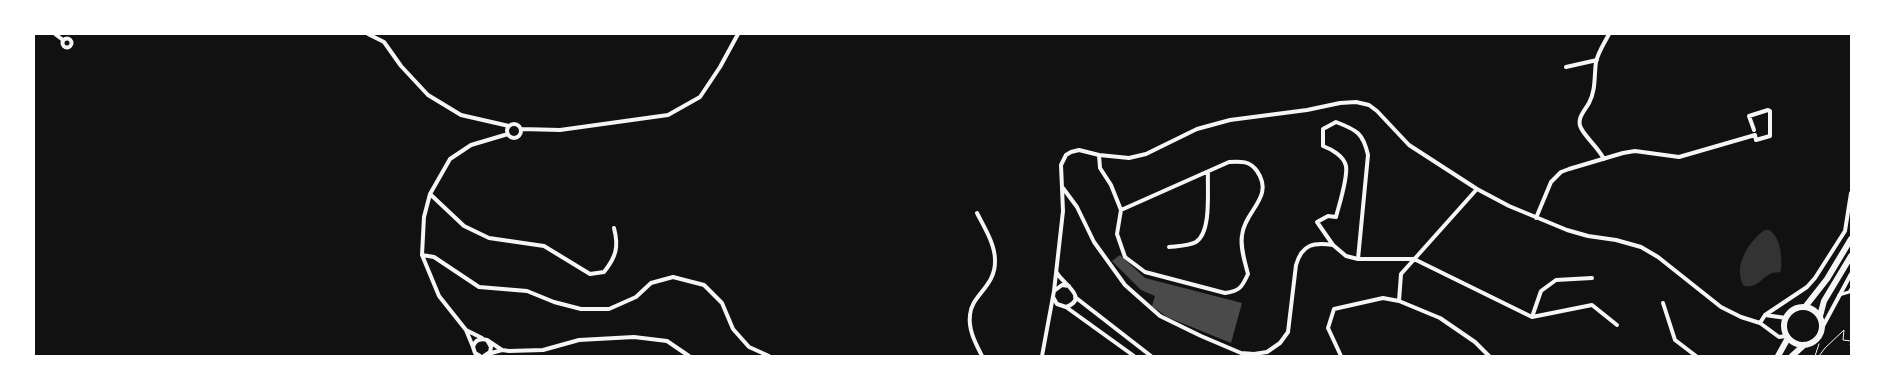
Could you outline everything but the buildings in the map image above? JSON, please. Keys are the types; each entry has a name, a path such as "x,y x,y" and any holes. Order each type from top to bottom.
{"main road":[{"path":"1805,307 1826,279 1851,239"},
{"path":"1792,356 1804,346 1815,341 1822,332 1823,326 1820,316 1824,301 1851,256"},
{"path":"1804,346 1798,345 1787,336 1784,327 1786,318 1796,308 1805,307 1811,308 1820,316"},
{"path":"1778,356 1787,336"}],"street":[{"path":"56,34 63,40"},
{"path":"368,34 384,42 400,66 428,95 461,115 509,126 516,124 521,130"},
{"path":"521,130 560,130 668,116 700,97 720,67 738,34"},
{"path":"1604,159 1580,127 1579,122 1581,115 1590,102 1597,60 1609,34"},
{"path":"1566,67 1597,60"},
{"path":"1042,356 1054,293 1063,211 1061,165 1066,155 1079,150 1099,156 1116,158 1137,156 1146,154 1197,129 1230,120 1356,102 1368,105 1378,111 1409,146 1477,189 1536,218 1574,232 1641,247 1658,257 1721,307 1741,317 1760,323 1779,337 1787,336"},
{"path":"1536,218 1551,182 1556,176 1568,169 1635,151 1679,157 1755,135 1756,140 1770,136 1770,111 1749,116 1754,130"},
{"path":"1358,259 1368,155 1365,140 1355,130 1336,122 1323,129 1323,146 1342,157 1346,166 1343,192 1336,217 1328,216 1317,222 1333,245 1346,256 1358,259 1414,259 1532,317 1592,305 1617,325"},
{"path":"508,134 509,126"},
{"path":"508,134 512,138 517,137 521,130"},
{"path":"482,356 473,347 466,330 439,296 422,255 424,217 430,194 450,159 471,144 508,134"},
{"path":"1099,156 1100,168 1111,185 1121,210 1117,234 1125,257 1146,272 1225,293 1234,292 1242,286 1248,274 1242,251 1241,236 1245,220 1262,197 1264,186 1261,177 1253,165 1242,162 1229,162 1121,210"},
{"path":"1169,247 1196,242 1203,235 1206,226 1208,172"},
{"path":"1063,188 1077,207 1094,242 1125,285 1160,316 1241,353 1267,352 1280,343 1288,332 1296,265 1299,255 1309,246 1320,243 1333,245"},
{"path":"1399,301 1401,274 1477,189"},
{"path":"1760,323 1765,315 1807,287 1816,278 1845,231 1851,193"},
{"path":"430,194 464,226 490,238 544,246 590,274 604,272 614,260 617,239 614,228"},
{"path":"977,213 988,236 995,258 994,271 990,282 975,302 970,314 972,334 982,356"},
{"path":"422,255 434,257 479,287 527,291 581,310 609,309 636,297 651,283 673,277 704,285 722,303 733,330 749,347 769,356"},
{"path":"1056,270 1062,280 1074,290 1075,297 1072,304 1066,307"},
{"path":"1823,326 1851,274"},
{"path":"1532,317 1541,291 1556,280 1592,278"},
{"path":"1069,286 1059,286 1054,293 1055,301 1059,306 1066,307 1134,356"},
{"path":"1838,296 1851,290"},
{"path":"1075,297 1151,356"},
{"path":"1341,356 1328,328 1334,309 1382,298 1399,301 1440,318 1475,342 1489,356"},
{"path":"1663,303 1675,340 1696,356"},
{"path":"1049,316 1059,306"},
{"path":"1765,315 1786,318"},
{"path":"466,330 486,339 502,350"},
{"path":"482,356 502,350 543,350 579,340 634,337 667,341 689,356"},
{"path":"473,347 478,340 486,339"},
{"path":"482,356 491,347 486,339"}],"path":[{"path":"1819,356 1844,330 1843,340 1851,343"},
{"path":"1815,356 1819,344"}],"shaded area":[{"path":"1765,230 1773,233 1778,242 1781,253 1781,270 1780,272 1768,275 1753,286 1744,286 1740,271 1744,255 1753,240"}]}
